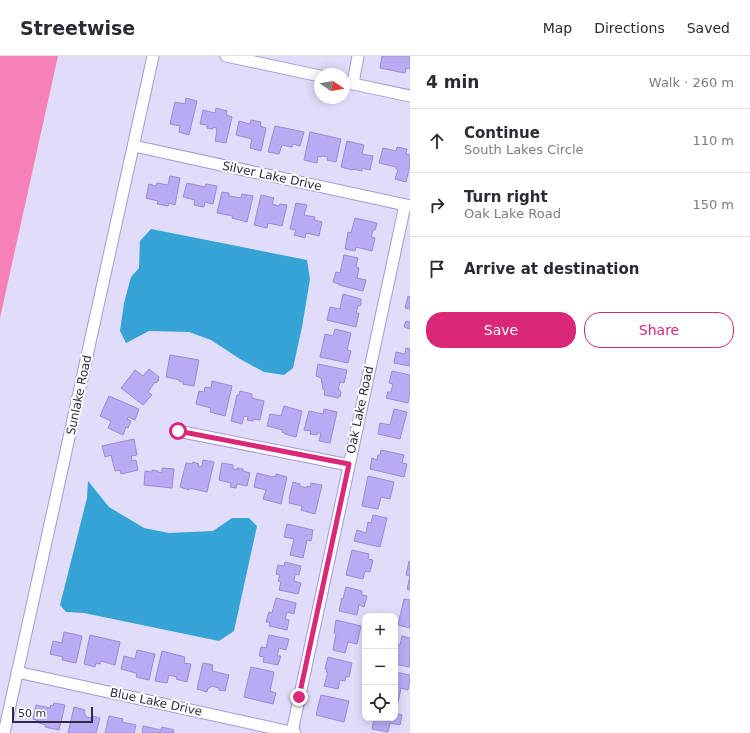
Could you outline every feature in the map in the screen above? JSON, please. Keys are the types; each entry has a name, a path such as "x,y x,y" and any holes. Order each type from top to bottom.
{"street":[{"name":"Sunlake Road","path":"4,733 153,56"},
{"path":"226,56 314,75"},
{"path":"350,78 358,56"},
{"path":"350,83 410,96"},
{"name":"Silver Lake Drive","path":"134,146 407,205"},
{"name":"Oak Lake Road","path":"293,733 349,464 407,205"},
{"path":"178,431 349,464"},
{"name":"Blue Lake Drive","path":"17,672 293,733"}],"shaded area":[{"path":"0,56 58,56 0,318"}],"water":[{"path":"151,229 307,260 310,279 293,368 284,375 264,372 240,359 211,340 189,332 149,331 126,343 120,331 124,303 131,277 139,268 140,241"},
{"path":"88,481 109,507 144,528 169,533 213,531 232,518 249,518 257,526 234,631 219,641 84,613 66,612 60,605 87,498"}],"building":[{"path":"382,56 410,56 410,69 406,68 405,73 380,68"},
{"path":"186,98 197,101 189,135 179,132 180,126 170,124 175,102 185,104"},
{"path":"216,108 227,111 226,115 232,117 226,143 215,141 217,128 207,128 207,125 200,124 203,110 215,113"},
{"path":"251,120 261,122 260,126 266,128 261,151 250,148 252,139 236,135 239,121 250,124"},
{"path":"275,126 304,132 300,146 293,144 292,147 282,145 279,154 268,152"},
{"path":"310,132 341,139 336,162 327,160 328,157 322,156 318,156 317,163 304,160"},
{"path":"347,141 364,145 362,154 373,156 370,170 362,168 362,171 352,170 341,167"},
{"path":"397,147 407,149 406,154 410,155 410,166 406,182 395,179 398,170 396,167 379,163 383,148 396,151"},
{"path":"170,176 180,178 175,205 169,203 168,206 157,204 158,201 146,198 149,184 156,186 157,183 168,185"},
{"path":"187,183 205,187 206,184 217,186 213,204 205,202 204,207 194,205 195,200 183,197"},
{"path":"222,192 229,193 229,196 241,198 242,194 253,196 247,222 232,218 233,216 217,213"},
{"path":"261,195 274,198 272,204 279,206 280,204 287,205 282,226 268,223 267,228 254,225"},
{"path":"296,203 307,205 304,215 315,217 314,220 322,222 319,236 306,233 305,238 294,235 296,230 290,229"},
{"path":"355,218 377,223 371,237 375,238 372,251 356,247 355,251 345,249 348,232 351,233"},
{"path":"344,255 358,258 356,267 359,268 357,278 366,280 363,291 333,282 336,272 340,273"},
{"path":"343,294 361,299 361,305 358,306 356,313 359,313 356,327 327,320 330,307 340,309"},
{"path":"408,296 410,297 410,309 405,308"},
{"path":"406,321 410,322 410,329 404,327"},
{"path":"335,329 351,333 347,350 351,351 348,363 320,357 325,334 333,336"},
{"path":"406,348 410,349 410,366 394,363 396,352 405,354"},
{"path":"170,355 199,360 194,386 183,384 183,382 179,381 180,380 166,377"},
{"path":"318,364 347,370 344,383 340,382 338,390 341,392 340,397 339,396 338,398 324,395 325,390 323,389 321,378 316,376"},
{"path":"149,369 159,377 159,380 156,383 155,382 148,392 152,395 143,405 121,388 135,370 143,376"},
{"path":"392,371 410,375 410,392 408,403 386,398 388,392 391,392 393,384 389,383"},
{"path":"212,381 232,386 225,416 210,412 211,408 196,404 199,391 204,392 205,387 211,388"},
{"path":"240,391 252,394 252,398 264,401 260,420 247,420 248,417 244,416 242,424 231,421 237,395 239,395"},
{"path":"109,396 139,409 135,420 128,417 127,419 131,421 128,428 126,427 123,435 108,428 111,421 100,416"},
{"path":"284,406 302,411 296,437 285,434 282,432 283,430 267,426 270,414 281,416"},
{"path":"324,409 337,412 330,443 319,441 321,433 317,433 317,435 310,434 311,431 304,430 309,411 323,414"},
{"path":"394,409 407,412 400,439 378,434 380,423 390,425"},
{"path":"134,439 137,455 131,456 132,461 136,460 138,470 121,474 120,470 115,471 111,455 105,457 102,446"},
{"path":"381,450 404,455 402,463 407,464 404,477 370,469 372,458 377,460"},
{"path":"203,460 214,462 207,492 189,488 189,490 180,487 186,463 192,464 193,462 202,467"},
{"path":"222,463 233,465 233,469 243,469 243,471 250,473 247,486 237,484 236,488 230,487 231,483 219,480"},
{"path":"162,468 174,469 172,488 144,485 145,471 152,472 152,470 162,473"},
{"path":"257,473 273,477 276,477 276,474 287,477 281,504 263,499 266,490 254,487"},
{"path":"368,476 394,482 390,499 381,497 378,509 362,506"},
{"path":"293,482 307,488 307,486 310,487 311,483 322,485 315,514 301,510 302,506 289,503"},
{"path":"373,515 387,518 380,547 354,541 357,530 366,533 368,522 371,523"},
{"path":"287,524 313,530 311,541 307,540 303,558 290,555 294,539 284,537"},
{"path":"352,550 369,554 368,559 373,560 370,572 365,571 363,579 346,575"},
{"path":"409,561 410,562 410,576 406,575"},
{"path":"285,562 301,566 299,575 295,574 294,581 301,583 298,594 279,590 281,582 278,581 280,575 276,574 278,565 284,566"},
{"path":"410,576 410,590 407,589"},
{"path":"346,587 362,591 362,595 367,596 364,607 359,605 357,615 339,611"},
{"path":"276,598 296,603 294,614 287,612 285,619 289,620 287,630 269,626 270,622 266,622 269,612 272,613"},
{"path":"404,599 410,600 410,628 398,625"},
{"path":"336,620 361,626 357,644 348,642 345,653 333,650 336,634 334,633"},
{"path":"64,632 82,636 76,663 62,660 63,657 50,654 53,641 62,643"},
{"path":"90,635 120,642 115,665 101,661 100,664 96,663 95,667 84,664"},
{"path":"269,635 289,639 286,650 279,648 277,656 281,656 278,665 263,662 264,657 259,656 261,647 266,648"},
{"path":"402,636 410,638 409,667 398,664 398,645 400,645"},
{"path":"137,650 155,654 149,680 136,677 136,673 121,669 124,656 135,659"},
{"path":"162,651 185,657 184,663 191,664 187,682 169,675 167,683 155,681"},
{"path":"328,657 352,663 349,677 346,676 345,681 340,680 338,689 324,686 328,672 326,672 327,669 325,669"},
{"path":"203,663 213,665 212,671 229,675 225,691 211,686 208,688 207,692 197,689"},
{"path":"251,667 274,672 270,691 276,693 273,704 244,697"},
{"path":"398,673 410,675 408,690 401,688 398,703"},
{"path":"321,695 349,701 344,722 316,715"},
{"path":"54,703 65,705 59,730 45,727 46,725 33,719 36,705 50,708"},
{"path":"74,707 85,710 84,714 86,717 92,718 93,716 100,718 96,733 68,733"},
{"path":"398,714 402,715 400,725 390,723 388,732 372,729 373,721 398,721"},
{"path":"109,716 123,719 122,722 136,725 134,733 105,733"},
{"path":"143,726 161,730 162,727 174,730 173,733 142,733"}],"route":[{"path":"178,431 349,464 299,697"}]}
